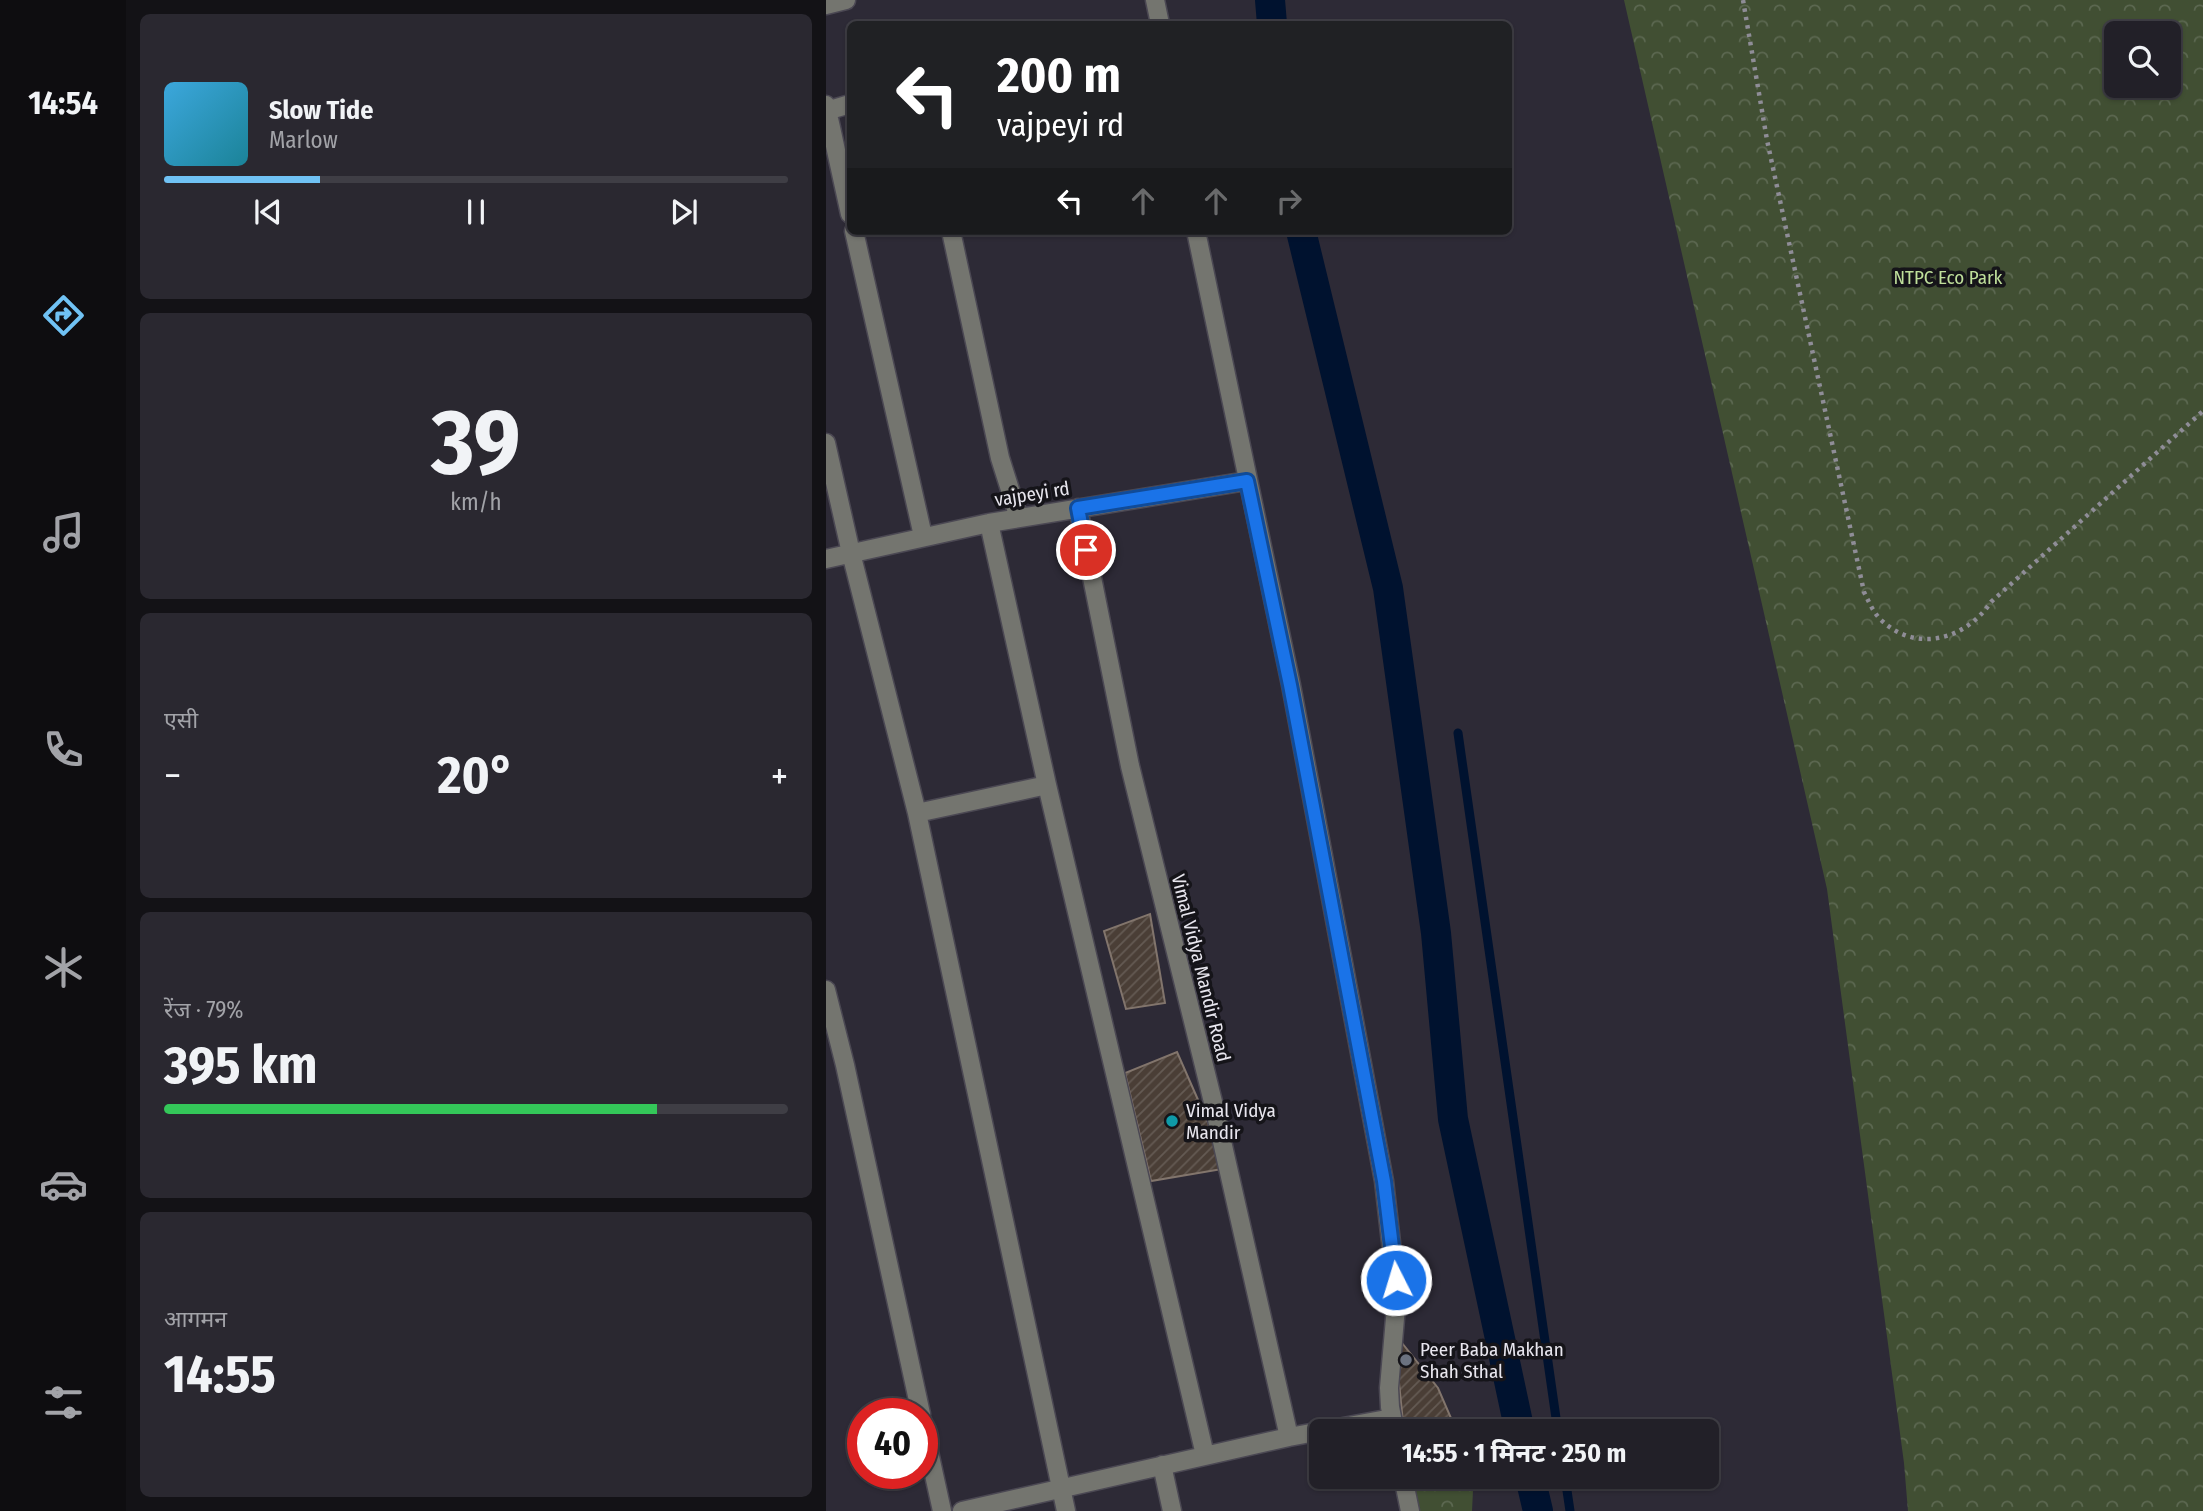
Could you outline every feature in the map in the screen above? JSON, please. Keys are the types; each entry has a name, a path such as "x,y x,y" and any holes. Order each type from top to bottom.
{"street":[{"path":"826,5 846,0"},
{"path":"1155,0 1159,21"},
{"path":"847,105 826,109 847,201"},
{"path":"855,235 923,536"},
{"path":"952,235 1000,458 1019,517"},
{"path":"1197,235 1290,685 1384,1181 1397,1296 1389,1388 1393,1419"},
{"path":"826,443 917,813 1066,1511"},
{"name":"vajpeyi rd","path":"826,559 1019,517 1247,481"},
{"name":"Vimal Vidya Mandir Road","path":"1078,508 1130,766 1213,1106 1289,1437"},
{"path":"989,523 1047,785 1205,1455"},
{"path":"917,813 1047,785"},
{"path":"826,989 918,1398"},
{"path":"962,1511 1205,1455 1309,1435"},
{"path":"1162,1465 1172,1511"},
{"path":"937,1489 942,1511"},
{"path":"1405,1489 1409,1511"}],"path":[{"path":"1742,0 1767,140 1864,592 1881,620 1910,636 1925,639 1956,634 1970,625 1982,615 1991,602 2203,411"}],"green space":[{"name":"NTPC Eco Park","path":"1624,0 2203,0 2203,1511 1908,1511 1904,1463 1827,889"},
{"path":"1412,1489 1473,1489 1472,1511 1417,1511"}],"building":[{"path":"1150,914 1165,1003 1126,1009 1104,931"},
{"name":"Vimal Vidya Mandir","path":"1177,1052 1228,1168 1151,1181 1125,1073"},
{"name":"Peer Baba Makhan Shah Sthal","path":"1394,1333 1438,1388 1451,1419 1403,1419"}],"waterway":[{"path":"1270,0 1272,21"},
{"path":"1302,235 1388,588 1436,933 1453,1119 1517,1419"},
{"path":"1458,733 1556,1419"},
{"path":"1533,1489 1538,1511"},
{"path":"1567,1489 1570,1511"}],"place":[{"name":"Vimal Vidya Mandir","path":"1172,1121"},
{"name":"Peer Baba Makhan Shah Sthal","path":"1406,1360"}],"route":[{"path":"1086,550 1078,508 1247,481 1290,685 1384,1181 1396,1280"}]}
